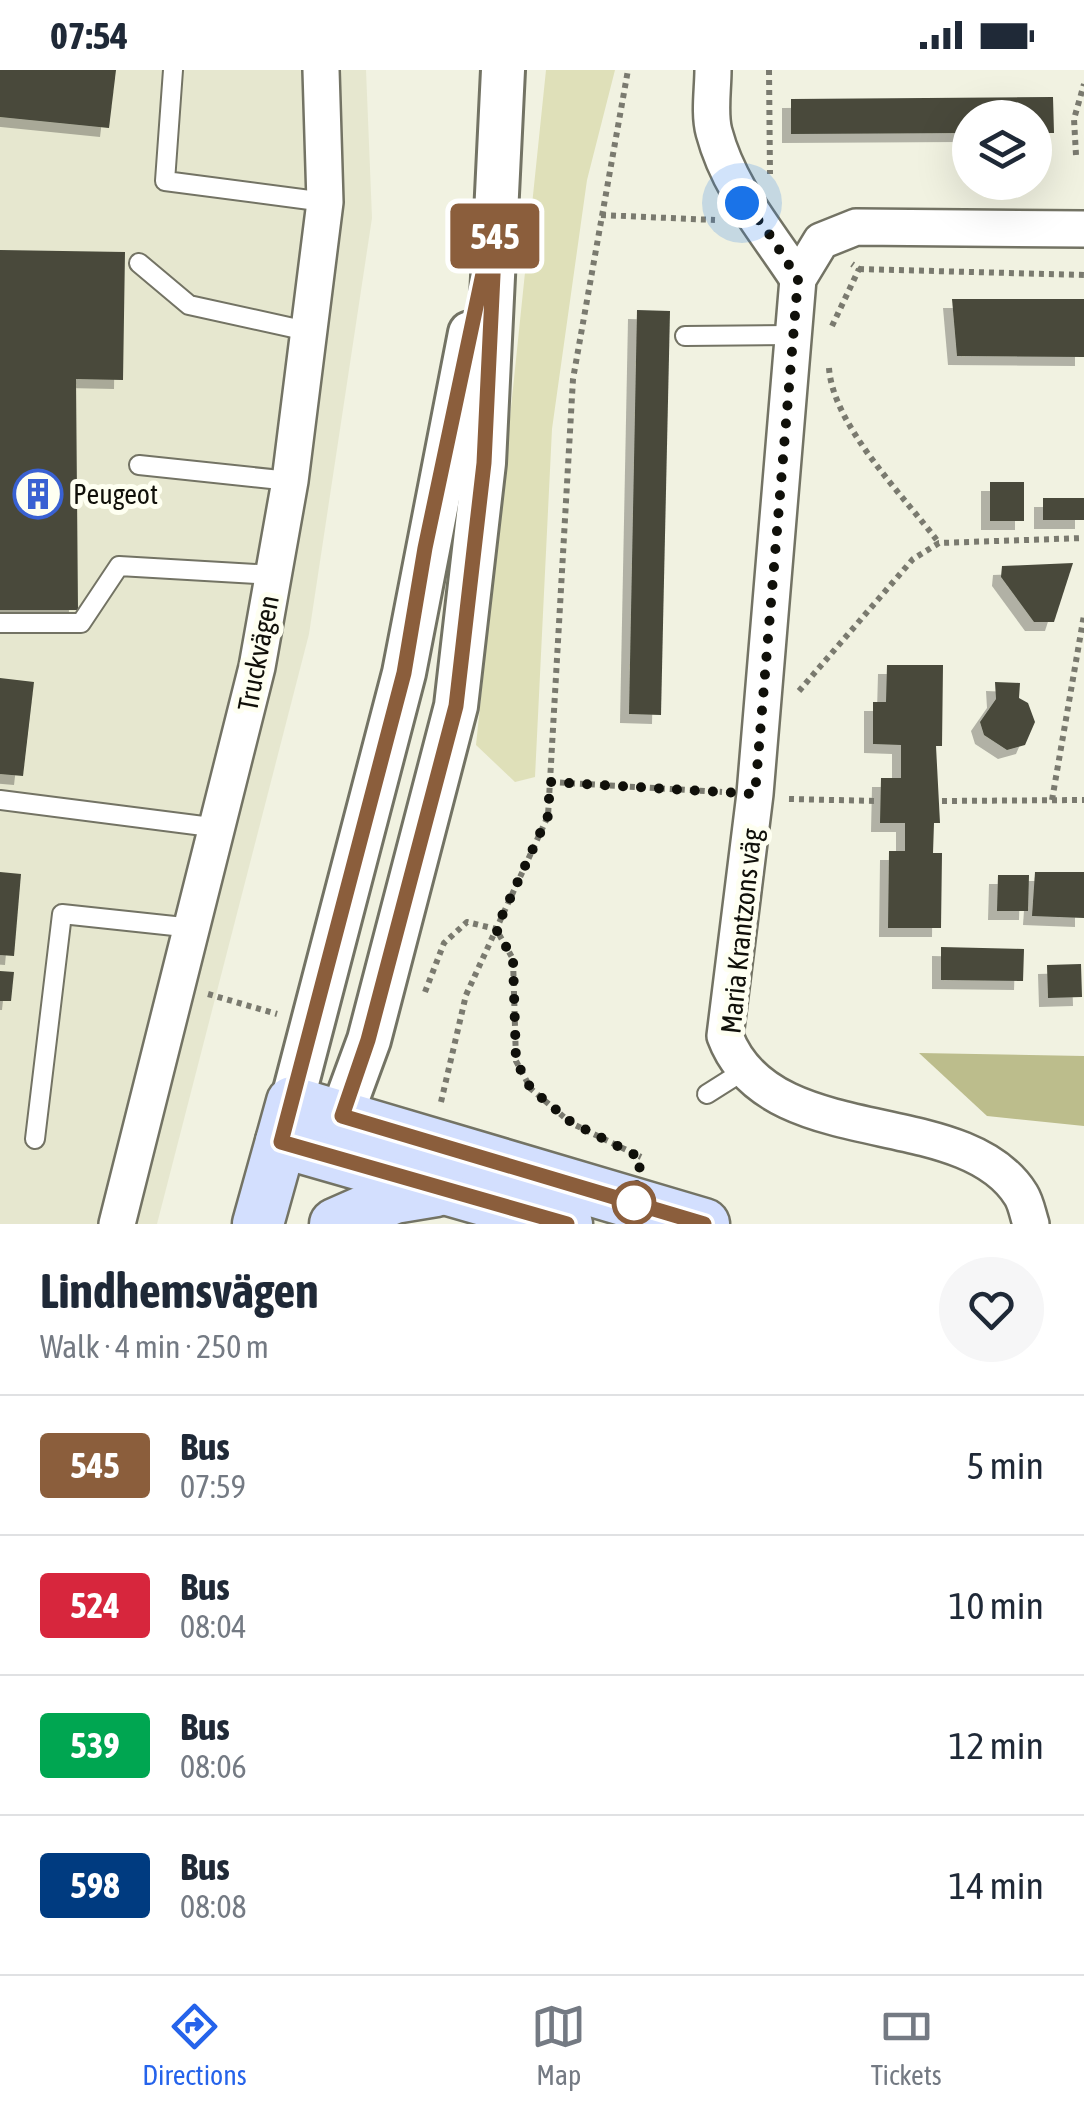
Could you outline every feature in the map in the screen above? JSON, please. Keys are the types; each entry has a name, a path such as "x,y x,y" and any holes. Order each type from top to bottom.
{"main road":[{"path":"310,1129 446,1190 567,1224"},
{"path":"258,1224 310,1129"},
{"path":"306,1224 310,1129"},
{"path":"310,1129 704,1224"},
{"path":"336,1224 394,1198 446,1190"}],"street":[{"name":"Truckvägen","path":"117,1224 219,828 290,481 325,202 321,70"},
{"path":"310,1129 368,1040 456,706 484,463 504,70"},
{"path":"713,70 713,130 742,203 764,226 798,279 821,241 856,228 1084,229"},
{"path":"310,1129 496,212"},
{"name":"Maria Krantzons väg","path":"798,279 755,794 725,1036 746,1070 781,1098 957,1149 991,1167 1020,1194 1031,1224"}],"lane":[{"path":"172,70 165,181 325,202"},
{"path":"139,263 189,305 307,331"},
{"path":"685,336 794,336"},
{"path":"139,465 290,481"},
{"path":"0,624 81,624 119,566 273,576"},
{"path":"0,800 219,828"},
{"path":"36,1140 62,914 194,928"},
{"path":"707,1094 746,1070"}],"path":[{"path":"437,1118 466,996 548,816 574,379 628,70"},
{"path":"768,70 770,184"},
{"path":"1076,156 1074,120 1084,84"},
{"path":"859,269 1084,275"},
{"path":"796,695 913,559 939,543 1084,538"},
{"path":"1052,800 1084,615"},
{"path":"550,782 878,801"},
{"path":"942,801 1084,800"},
{"path":"496,929 513,959 516,1061 531,1089 571,1122 641,1158"}],"shaded area":[{"path":"0,70 366,70 372,218 309,634 157,1224 0,1224"},
{"path":"546,70 615,70 587,180 552,429 535,777 515,782 476,745"}],"green space":[{"path":"919,1053 1084,1056 1084,1126 987,1116"}],"building":[{"path":"0,70 116,70 109,128 0,117"},
{"path":"1053,97 1054,133 1052,100 952,100 952,133 791,134 791,99"},
{"path":"0,250 125,252 123,380 76,379 78,610 0,610"},
{"path":"952,299 1084,299 1084,357 957,356"},
{"path":"637,310 670,311 661,715 629,714"},
{"path":"990,482 1024,482 1024,521 990,521"},
{"path":"1043,498 1084,498 1084,520 1043,520"},
{"path":"1073,563 1054,622 1034,622 1001,577 1002,566"},
{"path":"887,665 943,665 942,746 936,746 940,823 934,823 933,853 942,853 941,928 888,928 889,851 905,851 905,823 880,823 881,778 901,778 901,745 873,744 873,702 886,702"},
{"path":"0,678 34,682 23,776 0,774"},
{"path":"995,682 1020,683 1019,698 1028,703 1035,722 1025,745 1007,750 984,735 980,722 996,699"},
{"path":"0,872 21,874 14,956 0,955"},
{"path":"1035,872 1084,872 1084,918 1032,916"},
{"path":"998,875 1029,875 1028,911 997,911"},
{"path":"941,947 1024,949 1023,981 941,980"},
{"path":"1081,964 1082,997 1048,998 1047,965"},
{"path":"0,971 14,972 11,1001 0,1001"}],"bus line":[{"name":"545","path":"567,1224 281,1142 404,673 425,548 496,212 484,463 456,706 368,1040 342,1116 704,1224"}],"place":[{"name":"Peugeot","path":"38,494"}],"route":[{"path":"634,1203 641,1158 571,1122 531,1089 516,1061 513,959 507,942 496,929 548,816 550,782 755,794 798,279 764,226 742,203"}]}
